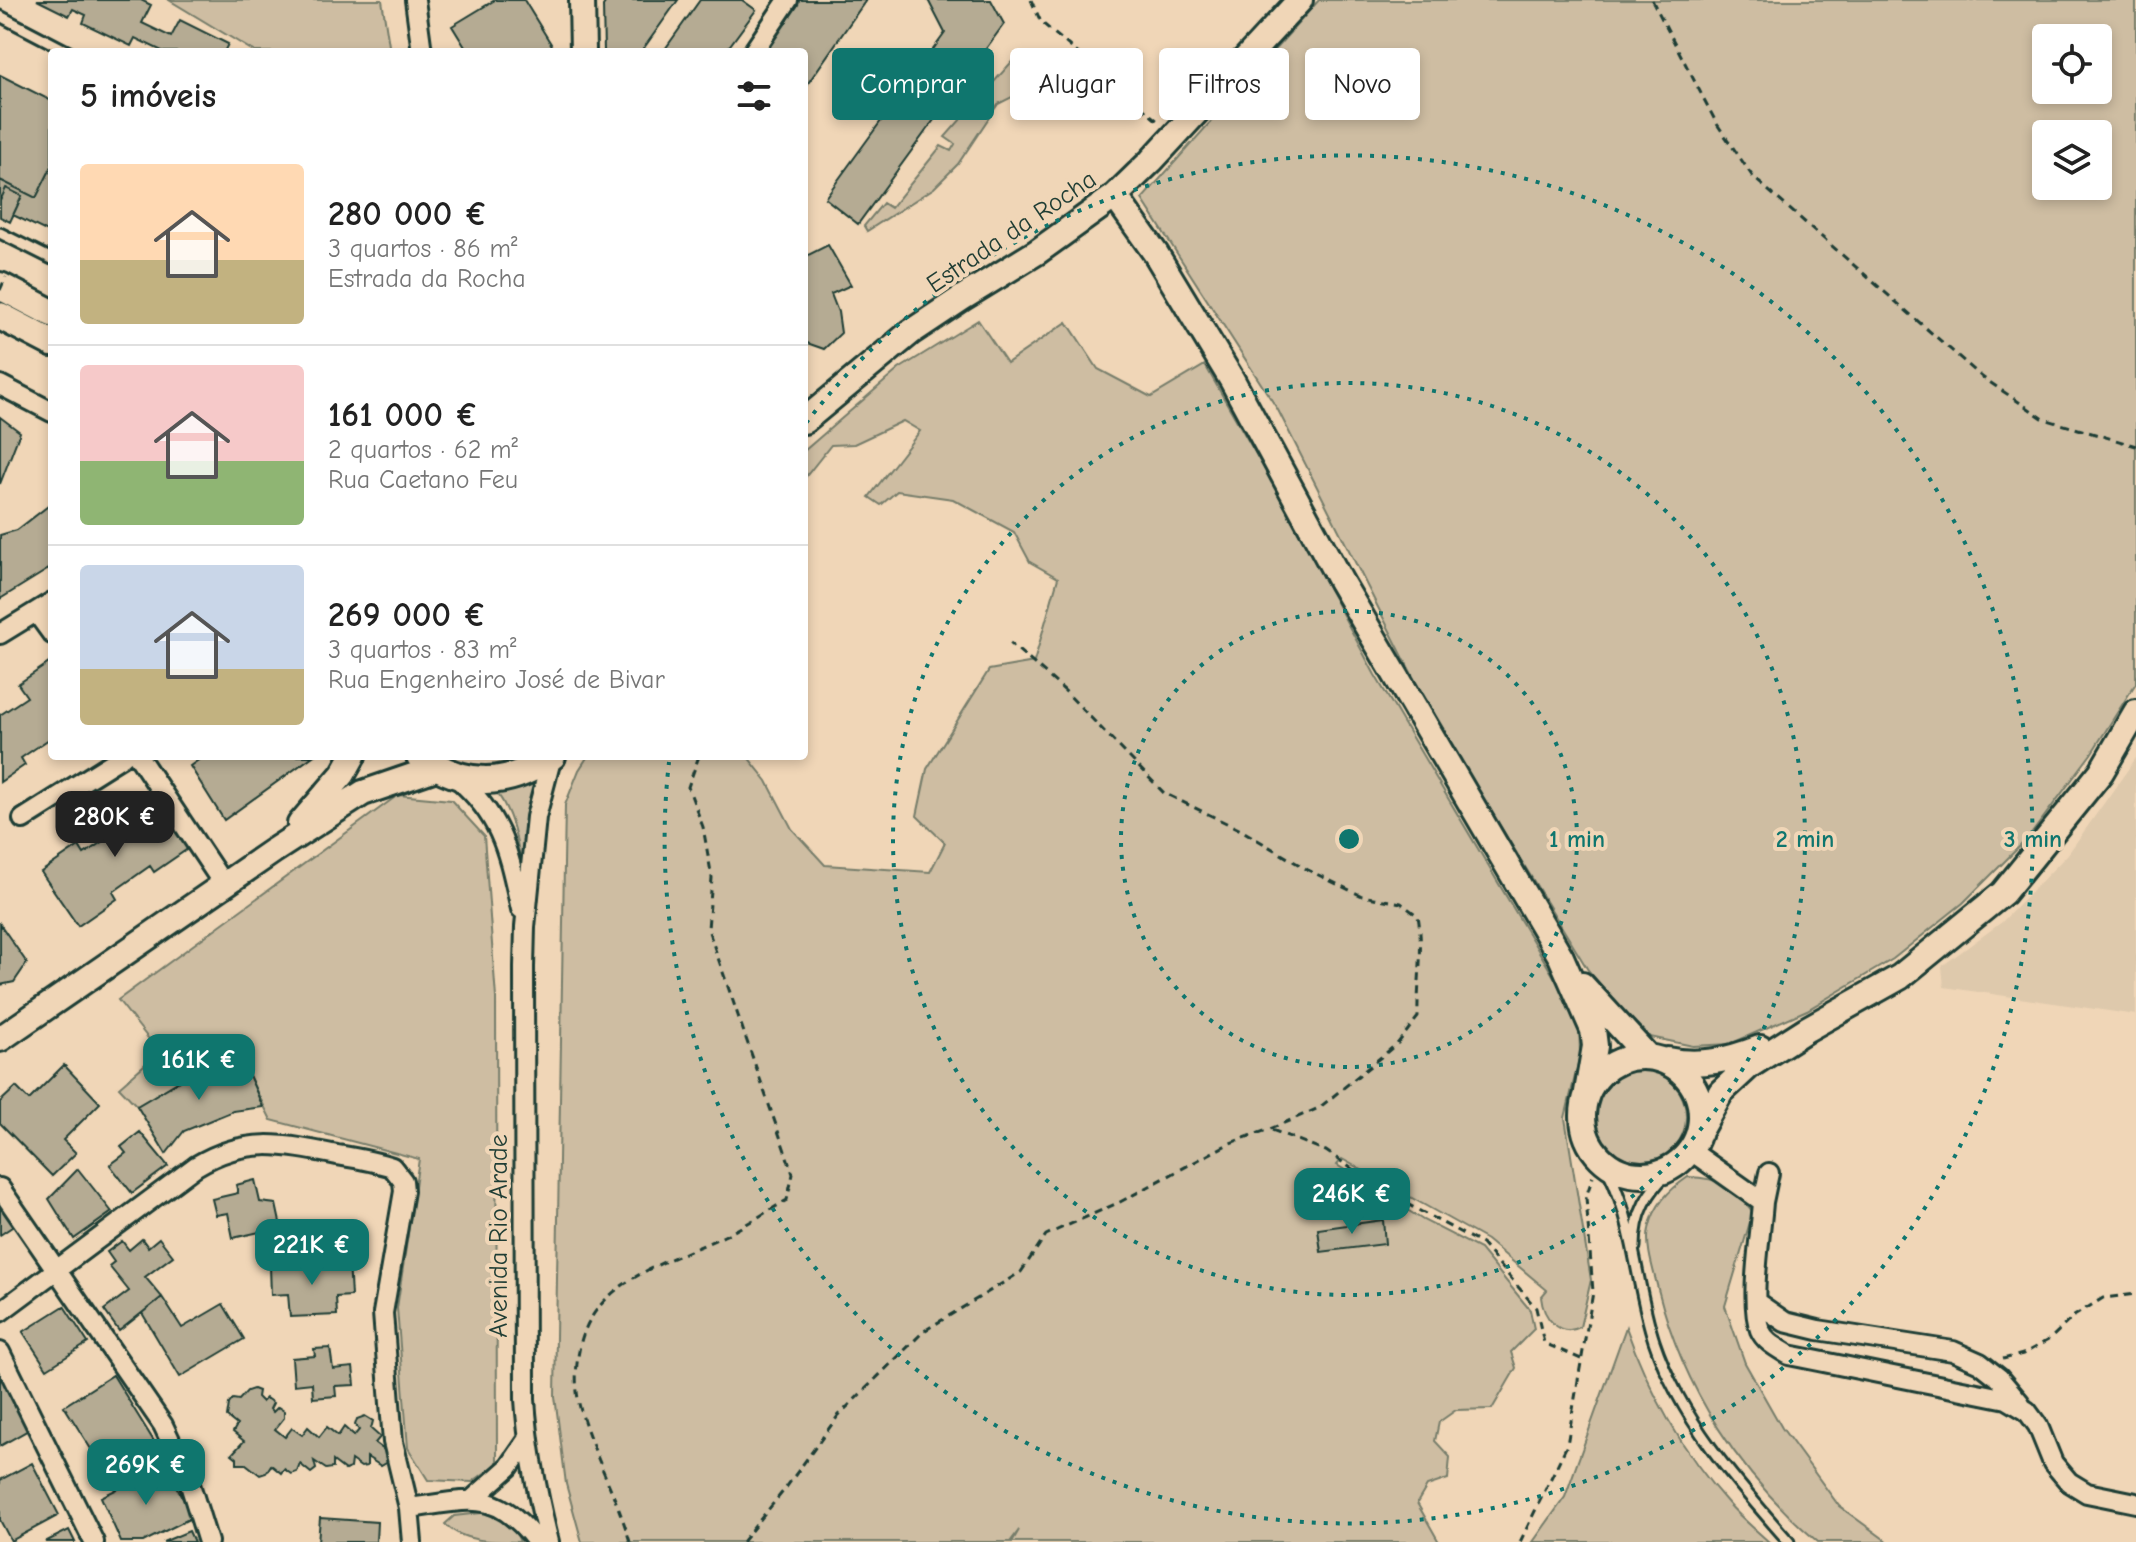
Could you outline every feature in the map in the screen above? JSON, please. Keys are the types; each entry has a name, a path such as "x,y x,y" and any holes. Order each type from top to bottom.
{"main road":[{"path":"2,285 48,311"},
{"path":"0,316 48,341"},
{"path":"437,767 476,780 496,780 517,776 545,760"}],"street":[{"path":"415,0 421,48"},
{"path":"582,0 583,48"},
{"path":"756,48 788,0"},
{"name":"Estrada da Rocha","path":"808,418 911,332 1037,252 1115,196 1300,0"},
{"path":"1115,196 1156,254 1232,380 1348,596 1561,957 1593,1030 1594,1058 1584,1104 1584,1128 1598,1168 1636,1175 1649,1175 1672,1168 1696,1140 1713,1104 1730,1081 1807,1029 1900,977 2003,893 2101,772 2136,712"},
{"path":"0,385 48,410"},
{"path":"0,634 44,607"},
{"path":"23,819 117,760"},
{"path":"141,760 224,885"},
{"path":"273,851 317,806 350,760"},
{"path":"525,927 536,817 551,760"},
{"path":"0,1039 273,851 363,793 437,767 487,808 500,830 525,927"},
{"name":"Avenida Rio Arade","path":"525,927 527,1441 549,1542"},
{"path":"1561,957 1606,1013 1654,1058 1672,1064 1690,1081 1700,1104 1696,1140"},
{"path":"1587,1092 1612,1064 1623,1059 1654,1058 1688,1063 1717,1061 1807,1029"},
{"path":"1696,1140 1763,1202"},
{"path":"0,1312 196,1166 226,1150 243,1146 287,1145 392,1167 403,1181 404,1191 383,1313 393,1442 409,1508 412,1542"},
{"path":"1769,1173 1763,1202 1756,1302 1760,1331 1771,1344 1789,1355 2007,1399 2027,1411"},
{"path":"0,1188 163,1425 188,1478 208,1542"},
{"path":"1756,1302 1785,1322 1953,1351 1980,1363 1999,1378 2027,1411 2038,1426 2053,1463 2069,1482 2095,1495 2136,1503"},
{"path":"0,1352 94,1542"},
{"path":"473,1499 509,1467 527,1441"},
{"path":"409,1508 473,1499 499,1505 520,1520 537,1542"}],"lane":[{"path":"0,16 61,48"},
{"path":"0,233 48,257"},
{"path":"1598,1168 1616,1190 1654,1343 1686,1409 1726,1470 1789,1542"},
{"path":"1635,1262 1637,1219 1644,1201 1672,1168"}],"path":[{"path":"1031,0 1041,22 1174,135"},
{"path":"1652,0 1717,124 1753,177 1982,377 2044,419 2136,446"},
{"path":"2,285 16,241"},
{"path":"742,1542 838,1416 924,1331 1021,1272 1046,1235 1120,1202 1230,1143 1319,1108 1398,1043 1418,1017 1417,983 1422,937 1418,916 1401,903 1362,896 1308,870 1241,830 1164,793 1064,690 1010,643"},
{"path":"630,1542 580,1409 575,1370 582,1331 608,1295 640,1274 727,1235 787,1200 793,1174 708,929 712,878 703,827 688,787 698,760"},
{"path":"1270,1129 1326,1151 1392,1196 1482,1244 1536,1308 1544,1343 1581,1359"},
{"path":"1520,1542 1567,1445 1593,1292 1586,1197 1598,1168"},
{"path":"1980,1363 2023,1354 2050,1339 2074,1316 2103,1298 2136,1294"}],"shaded area":[{"path":"169,0 382,0 389,48 248,48"},
{"path":"1319,0 2136,0 2136,683 2091,754 2029,837 1963,903 1893,959 1807,1010 1730,1044 1693,1046 1650,1037 1621,1009 1588,970 1433,716 1278,410 1142,199 1212,120 1289,120 1289,48 1276,48"},
{"path":"1010,64 1010,98 994,110 994,82"},
{"path":"960,120 987,120 958,164 934,188 867,231 864,226 883,203 891,208 941,146 951,151 955,144 945,137"},
{"path":"978,320 1007,363 1067,322 1098,369 1151,397 1205,365 1375,675 1579,1019 1580,1055 1565,1118 1591,1280 1580,1327 1565,1330 1553,1324 1542,1304 1541,1297 1547,1290 1487,1240 1342,1159 1337,1165 1423,1220 1480,1249 1530,1310 1534,1329 1511,1352 1516,1368 1492,1409 1456,1410 1439,1422 1435,1441 1450,1457 1448,1479 1427,1486 1417,1503 1439,1542 1012,1542 1019,1530 1010,1542 582,1542 566,1484 555,1396 565,805 585,760 750,760 767,781 792,829 825,865 930,872 945,843 917,816 927,769 989,670 1034,662 1058,578 1030,562 1014,532 953,499 897,491 881,505 869,497 920,431 903,421 854,444 831,445 808,474 808,448 899,369"},
{"path":"2136,758 2136,1015 1944,987 1942,966 2002,922 2068,854"},
{"path":"538,774 526,826 527,863 521,864 508,812 491,785"},
{"path":"398,795 451,800 484,836 496,998 497,1464 472,1482 428,1480 408,1448 397,1308 419,1159 271,1120 243,1064 198,1070 137,1106 119,1087 159,1052 118,1000"},
{"path":"1639,1069 1657,1073 1672,1083 1682,1098 1686,1116 1682,1134 1672,1149 1657,1159 1639,1163 1621,1159 1606,1149 1596,1134 1592,1116 1596,1098 1606,1083 1621,1073"},
{"path":"1688,1177 1710,1179 1725,1185 1753,1212 1725,1306 1745,1363 1782,1428 1839,1506 1888,1542 1818,1542 1764,1489 1718,1428 1699,1395 1669,1326 1648,1243 1651,1220 1659,1205"},
{"path":"1626,1327 1656,1397 1682,1442 1728,1503 1769,1542 1533,1542 1565,1497"},
{"path":"490,1512 509,1524 520,1542 469,1538 445,1524 454,1516"}],"building":[{"path":"37,0 141,0 151,5 142,23 171,37 180,20 228,44 226,48 156,48 135,38 131,46 83,23 86,15 73,9 69,16"},
{"path":"495,0 524,0 554,48 466,48 452,26"},
{"path":"607,0 678,0 644,48 604,48 603,6"},
{"path":"700,0 742,0 756,10 728,48 666,48"},
{"path":"799,0 866,0 808,83 808,48 768,48"},
{"path":"928,0 991,0 1004,24 986,48 934,48 945,33"},
{"path":"0,75 48,99 48,174 36,198 0,180"},
{"path":"882,120 934,120 858,224 825,198"},
{"path":"48,174 48,232 13,215 22,196 6,188 0,201 0,180 36,198"},
{"path":"6,188 22,196 10,222 0,217 0,201"},
{"path":"828,245 851,285 831,294 841,333 824,349 808,343 808,255"},
{"path":"0,417 20,432 0,484"},
{"path":"48,506 48,569 0,599 0,535 17,530"},
{"path":"48,664 48,740 21,758 25,765 0,782 0,715 27,697 18,684"},
{"path":"198,760 307,760 224,820 190,766"},
{"path":"149,790 189,848 154,872 150,866 113,892 117,899 78,926 41,872 79,846 84,854 119,830 110,817"},
{"path":"0,924 27,963 14,982 0,985"},
{"path":"244,1064 263,1107 233,1111 184,1131 166,1154 137,1106 198,1070"},
{"path":"64,1065 100,1103 63,1140 76,1153 52,1176 0,1123 0,1102 16,1087 29,1100"},
{"path":"140,1132 168,1166 132,1193 110,1165 126,1153 121,1147"},
{"path":"78,1169 112,1212 74,1239 49,1199"},
{"path":"255,1180 260,1202 276,1204 281,1227 233,1238 228,1213 216,1215 212,1199 238,1193 236,1185"},
{"path":"0,1202 15,1225 0,1235"},
{"path":"1383,1220 1385,1244 1321,1252 1318,1229"},
{"path":"159,1238 173,1256 145,1277 162,1297 119,1331 104,1310 129,1291 109,1266 114,1262 107,1252 122,1241 129,1250 142,1239 148,1247"},
{"path":"349,1261 351,1296 336,1297 337,1315 290,1317 288,1294 271,1295 270,1266"},
{"path":"162,1297 182,1328 223,1304 244,1339 180,1377 142,1313"},
{"path":"64,1306 88,1343 47,1369 23,1332"},
{"path":"330,1348 333,1369 353,1367 355,1385 335,1386 336,1396 313,1398 312,1383 294,1385 292,1358 315,1356 314,1349"},
{"path":"0,1375 30,1429 0,1446"},
{"path":"113,1375 160,1451 111,1481 64,1406"},
{"path":"253,1389 258,1391 257,1397 262,1402 266,1398 273,1403 270,1409 273,1412 278,1407 284,1411 284,1418 275,1429 285,1437 292,1428 302,1435 308,1427 319,1437 327,1427 338,1436 344,1427 354,1436 359,1430 355,1425 357,1419 365,1416 373,1421 371,1429 380,1437 375,1443 388,1453 388,1462 381,1466 367,1457 367,1466 361,1467 351,1460 350,1468 345,1470 333,1461 333,1468 326,1469 314,1461 316,1469 311,1473 300,1464 297,1472 291,1474 284,1469 281,1473 271,1465 266,1473 260,1475 246,1464 237,1464 237,1458 232,1454 244,1441 233,1432 237,1425 227,1417 229,1404"},
{"path":"32,1463 59,1515 11,1541 0,1520 0,1480"},
{"path":"165,1466 193,1517 143,1542 121,1542 101,1497"},
{"path":"320,1518 377,1522 376,1542 318,1542"},
{"path":"69,1530 75,1542 45,1542"},
{"path":"189,1531 194,1542 163,1542"}]}
